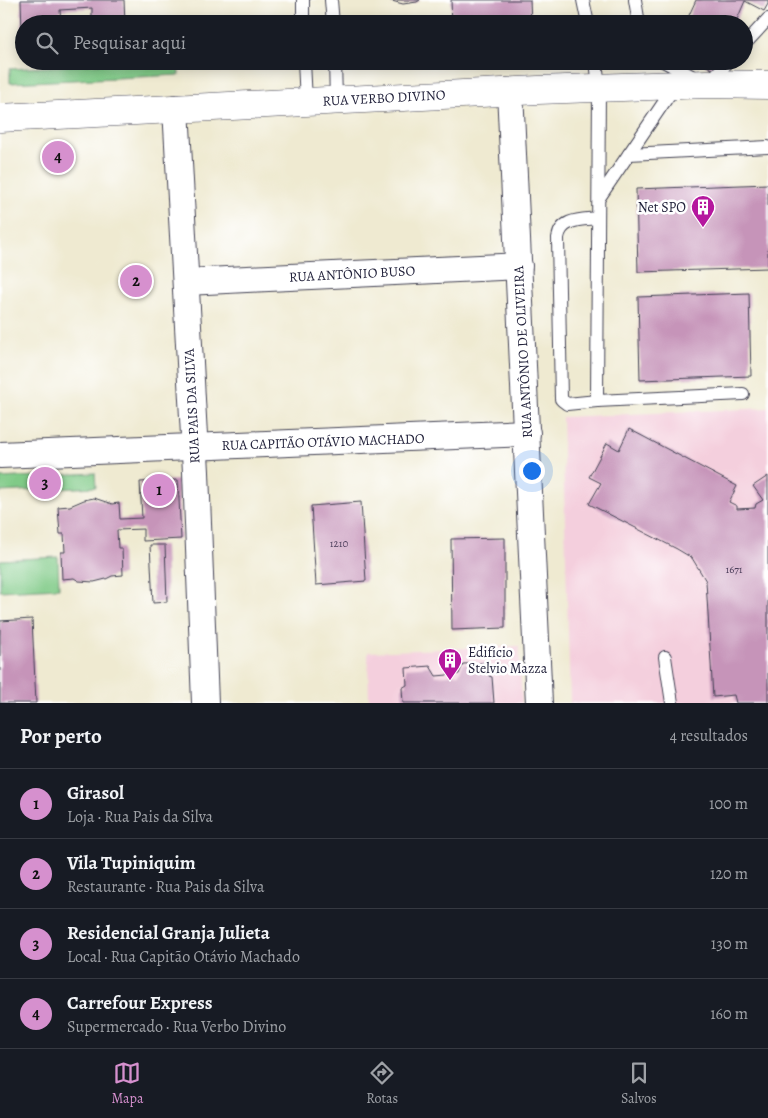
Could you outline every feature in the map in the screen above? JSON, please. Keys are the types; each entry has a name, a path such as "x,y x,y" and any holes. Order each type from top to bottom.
{"street":[{"name":"RUA VERBO DIVINO","path":"0,118 510,91 597,74 665,72 707,84 768,85"},
{"name":"RUA ANTÔNIO DE OLIVEIRA","path":"510,91 539,703"},
{"name":"RUA PAIS DA SILVA","path":"176,108 186,282 205,703"},
{"name":"RUA ANTÔNIO BUSO","path":"186,282 519,266"},
{"name":"RUA CAPITÃO OTÁVIO MACHADO","path":"0,455 527,433"}],"lane":[{"path":"302,0 303,15"},
{"path":"331,0 332,15"},
{"path":"583,0 586,15"},
{"path":"635,0 638,15"},
{"path":"753,35 768,19"},
{"path":"304,70 306,102"},
{"path":"335,70 336,100"},
{"path":"707,84 720,70"},
{"path":"599,198 629,154 665,72"},
{"path":"597,74 599,198 597,402"},
{"path":"629,154 768,148"},
{"path":"598,218 570,222 561,228 558,238 561,399 567,404 743,394"},
{"path":"665,658 672,703"}],"shaded area":[{"path":"768,408 768,703 570,703 562,417"},
{"path":"519,646 522,703 369,703 368,652"}],"green space":[{"path":"10,69 179,70 179,75 10,83"},
{"path":"95,473 96,487 0,492 0,478"},
{"path":"58,557 59,588 0,591 0,560"}],"building":[{"path":"21,0 124,0 125,15 92,15 92,8 60,10 60,15 21,15"},
{"path":"388,0 420,0 403,4"},
{"path":"451,0 530,0 531,15 452,15"},
{"path":"696,0 768,0 764,11 745,1 739,15 689,15"},
{"name":"Net SPO","path":"768,184 768,268 638,272 636,189"},
{"path":"749,293 751,376 640,380 638,297"},
{"path":"629,429 737,486 729,502 737,506 737,509 755,508 756,504 763,500 753,486 768,476 768,703 736,703 734,695 713,697 706,581 692,558 589,504 601,483 589,477 607,443 619,450"},
{"path":"52,476 53,488 38,489 38,477"},
{"path":"178,480 181,539 143,541 143,529 117,530 118,548 122,548 123,575 112,576 94,582 79,581 74,578 62,579 61,552 65,552 64,534 60,534 58,507 70,506 94,498 112,504 119,503 120,519 142,518 140,482"},
{"path":"361,502 366,581 316,585 311,506"},
{"path":"505,538 505,628 452,630 451,539"},
{"path":"150,545 165,545 167,602 153,603"},
{"path":"32,619 36,703 0,703 0,621"},
{"name":"Edifício Stelvio Mazza","path":"489,663 489,676 492,677 494,703 403,703 402,688 407,685 406,668 430,666 436,676 459,674 463,664"}],"place":[{"name":"Carrefour Express","path":"58,157"},
{"name":"Net SPO","path":"703,228"},
{"name":"Vila Tupiniquim","path":"136,281"},
{"name":"Residencial Granja Julieta","path":"45,483"},
{"name":"Girasol","path":"159,490"},
{"name":"Edifício Stelvio Mazza","path":"450,681"}]}
